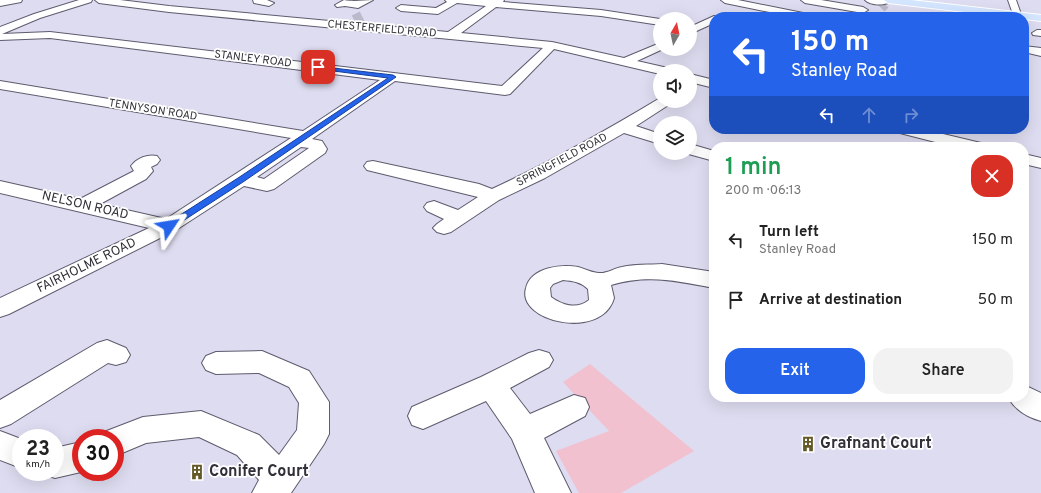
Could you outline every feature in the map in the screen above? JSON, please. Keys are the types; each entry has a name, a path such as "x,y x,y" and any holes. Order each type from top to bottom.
{"main road":[{"path":"884,5 926,2 980,12"},
{"path":"1029,18 1039,19"}],"street":[{"path":"0,4 18,0"},
{"path":"0,31 37,16 85,0"},
{"name":"CHESTERFIELD ROAD","path":"99,0 552,45 653,69"},
{"path":"340,5 358,5 368,0"},
{"path":"448,0 497,2 602,13 653,21"},
{"path":"401,8 438,11 455,0"},
{"path":"725,0 782,12"},
{"path":"729,12 745,5 764,0"},
{"path":"805,0 863,10"},
{"path":"869,0 884,5"},
{"path":"1012,0 1016,12"},
{"path":"230,14 264,2"},
{"path":"451,35 497,2"},
{"path":"344,25 353,16 363,12"},
{"path":"697,27 709,21"},
{"name":"STANLEY ROAD","path":"0,37 50,35 393,77 506,97 552,45"},
{"path":"626,62 653,49"},
{"path":"1029,50 1041,52"},
{"name":"FAIRHOLME ROAD","path":"0,308 169,226 241,180 393,77"},
{"path":"697,82 709,83"},
{"name":"TENNYSON ROAD","path":"0,85 303,138"},
{"name":"SPRINGFIELD ROAD","path":"434,207 451,223 492,196 539,174 654,108"},
{"path":"623,127 653,137"},
{"path":"928,134 955,139"},
{"path":"697,151 709,155"},
{"path":"84,205 140,175 144,171 140,166 151,160"},
{"path":"1029,160 1041,163"},
{"path":"373,166 479,190 492,196"},
{"name":"NELSON ROAD","path":"0,187 84,205 169,226"},
{"path":"596,282 623,274 662,271 709,279"},
{"path":"0,415 107,350 116,355"},
{"path":"423,416 491,386 539,360"},
{"path":"124,438 143,430 201,424 248,445 275,486 313,434 314,402 298,378 262,362 216,363"},
{"path":"491,386 525,432 553,493"},
{"path":"1029,401 1041,409"},
{"path":"525,432 574,406"},
{"path":"0,445 12,450"}],"shaded area":[{"path":"590,364 694,451 621,493 579,493 556,451 609,431 563,382"}],"tunnel":[{"path":"881,8 885,4"},
{"path":"354,20 362,16"}],"place":[{"name":"Grafnant Court","path":"808,444"},
{"name":"Conifer Court","path":"197,472"}],"route":[{"path":"169,226 241,180 393,77 318,67"}]}
